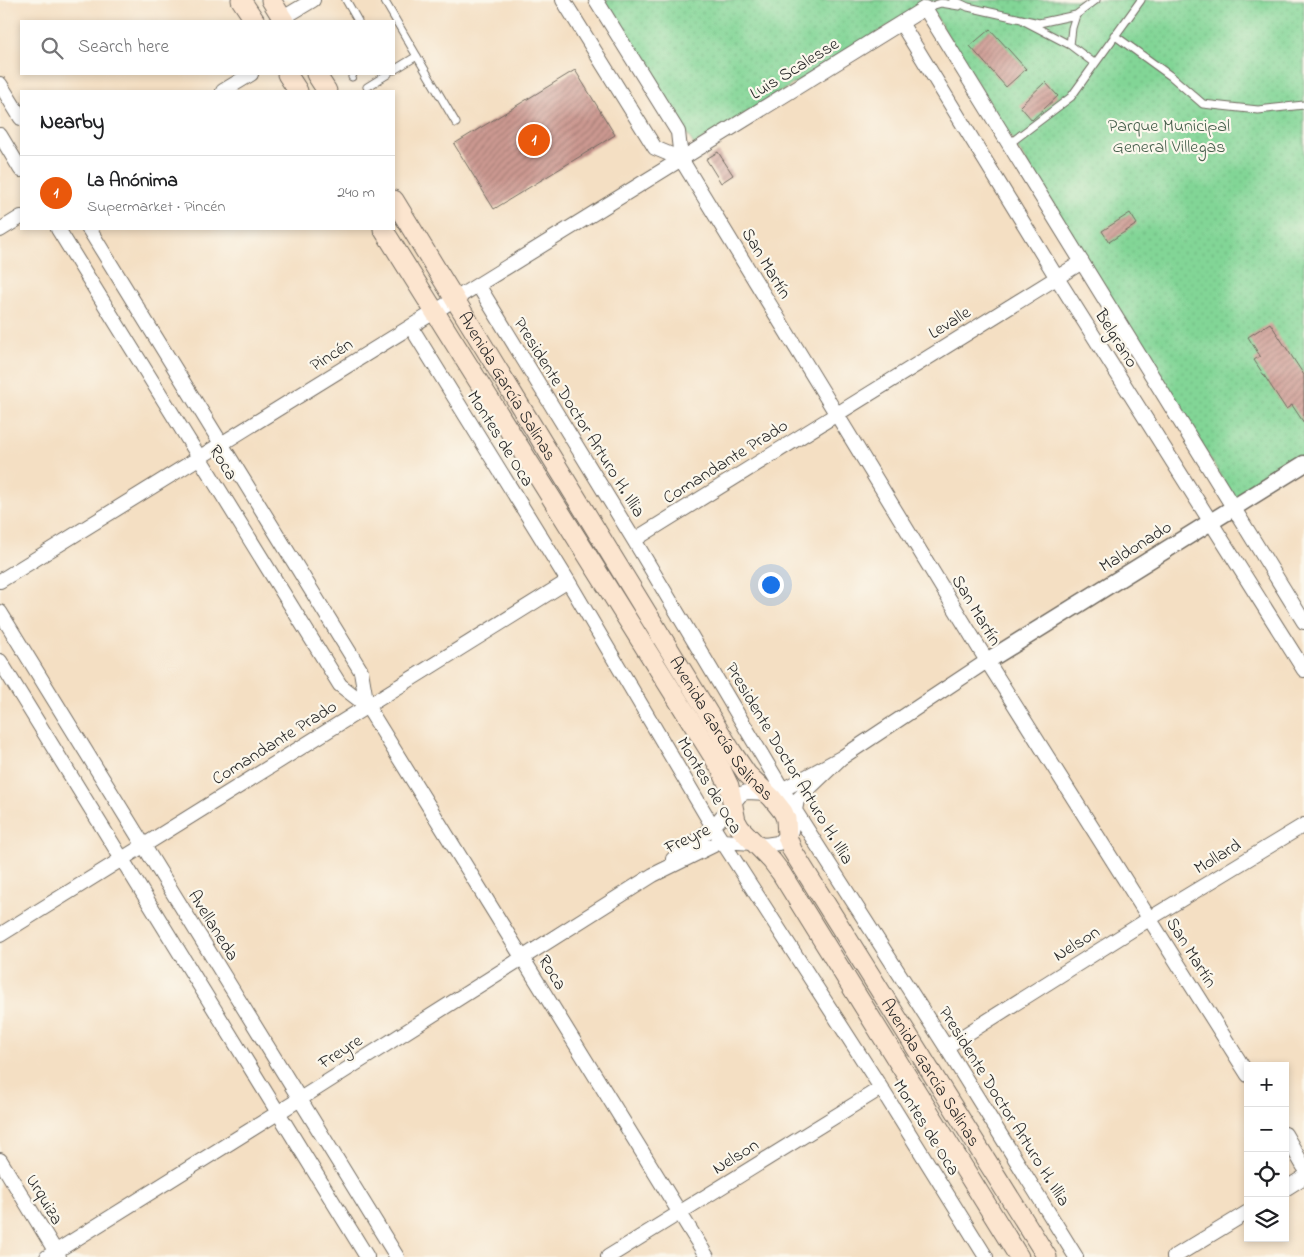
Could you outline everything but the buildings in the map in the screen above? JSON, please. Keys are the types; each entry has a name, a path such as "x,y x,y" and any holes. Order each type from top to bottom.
{"main road":[{"path":"241,0 254,20"},
{"path":"271,0 281,20"},
{"path":"288,75 297,90"},
{"path":"317,75 326,90"},
{"name":"Avenida García Salinas","path":"395,202 732,752 747,774 775,792 786,819 787,836 792,850 1047,1257"},
{"name":"Avenida García Salinas","path":"384,230 721,769 729,786 736,821 740,828 781,873 1019,1257"}],"street":[{"path":"281,20 313,0"},
{"path":"563,0 655,148 682,159"},
{"name":"San Martín","path":"596,0 678,132 682,159 987,662 1244,1069"},
{"name":"Luis Scalesse","path":"682,159 901,23 928,4"},
{"name":"Belgrano","path":"928,4 1009,144 1304,622"},
{"name":"Belgrano","path":"901,23 1057,278 1304,670"},
{"path":"225,90 249,75"},
{"path":"0,84 20,116"},
{"path":"0,135 20,168"},
{"name":"Pincén","path":"0,581 682,159"},
{"path":"0,230 20,218"},
{"name":"Roca","path":"59,230 340,685 367,706 707,1257"},
{"name":"Roca","path":"90,230 361,671 367,706"},
{"name":"Levalle","path":"837,414 1082,262"},
{"name":"Presidente Doctor Arturo H. Illia","path":"478,285 634,540 775,792 794,809 946,1047 1076,1257"},
{"name":"Montes de Oca","path":"411,327 568,581 713,827 881,1088 986,1257"},
{"name":"Comandante Prado","path":"634,540 837,414"},
{"name":"Maldonado","path":"987,662 1304,464"},
{"name":"Comandante Prado","path":"0,935 568,581"},
{"name":"Avellaneda","path":"0,612 397,1257"},
{"path":"0,661 367,1257"},
{"path":"775,792 841,758 987,662"},
{"path":"787,836 790,831 797,800 841,758"},
{"name":"Freyre","path":"653,875 713,827 741,794 747,792 775,792"},
{"name":"Mollard","path":"1149,919 1304,824"},
{"name":"Freyre","path":"54,1255 653,875 722,841 753,842 765,845 778,842 787,836"},
{"name":"Nelson","path":"946,1047 1149,919"},
{"name":"Nelson","path":"608,1257 881,1088"},
{"path":"1289,1141 1304,1167"},
{"name":"Urquiza","path":"0,1160 54,1255"},
{"path":"1289,1186 1304,1177"},
{"path":"1174,1257 1244,1214"}],"lane":[{"path":"346,0 357,20"},
{"path":"384,0 456,123"},
{"path":"953,0 968,7"},
{"path":"928,4 941,3 968,7 1039,22 1076,16 1096,0"},
{"path":"1009,144 1071,96 1141,0"},
{"path":"1070,45 1076,16"},
{"path":"1018,18 1070,45 1094,63"},
{"path":"1114,35 1172,77 1204,104 1258,110 1304,105"},
{"path":"395,69 417,56"},
{"path":"367,87 386,75"}],"green space":[{"name":"Parque Municipal General Villegas","path":"603,0 1304,0 1304,456 1235,499 927,2 694,145"}],"place":[{"name":"La Anónima","path":"534,140"}]}
